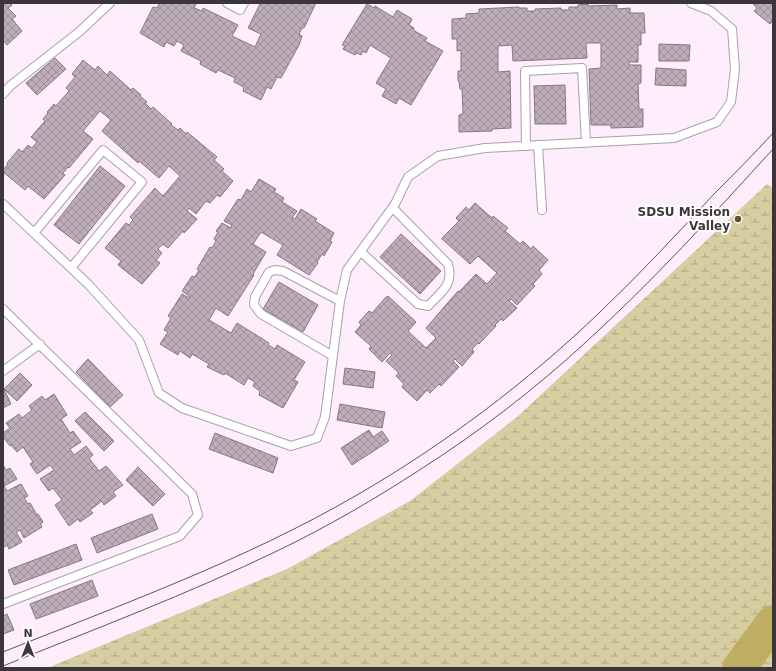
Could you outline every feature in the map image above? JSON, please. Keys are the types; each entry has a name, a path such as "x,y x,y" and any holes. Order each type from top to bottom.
{"lane":[{"path":"3,94 10,86 79,32 110,3"},
{"path":"227,3 240,10 244,3"},
{"path":"3,204 88,284 139,340 159,393 182,408 291,446 316,438 325,418 340,301 347,270 392,208 408,177 438,156 457,152 485,148 674,138 717,122 731,102 735,69 732,29 711,11 691,3"},
{"path":"526,146 525,70 582,68 586,143"},
{"path":"538,145 542,210"},
{"path":"34,233 103,150 142,182 71,268"},
{"path":"361,252 418,304 428,306 449,283 450,272 448,264 392,208"},
{"path":"333,356 262,314 254,305 255,296 269,272 275,270 283,271 340,301"},
{"path":"3,308 192,494 198,515 180,536 3,604"},
{"path":"3,371 40,344"}],"green space":[{"path":"767,184 773,188 773,668 47,668 287,569 410,501 517,417"}],"building":[{"path":"3,3 10,3 12,5 8,8 16,16 12,19 22,31 7,45 4,41 3,42"},
{"path":"160,3 194,3 196,4 194,8 202,11 203,8 238,25 232,36 255,47 261,34 248,28 260,4 259,3 315,3 315,5 304,28 302,28 299,34 302,36 299,45 281,78 277,77 271,89 267,87 261,100 243,91 244,87 234,82 235,78 218,70 216,73 200,64 201,61 181,51 184,45 177,41 174,46 166,42 164,47 140,33 153,7 157,8"},
{"path":"752,3 773,3 773,20 770,24 754,11 757,8"},
{"path":"367,4 374,8 375,6 393,17 397,10 412,19 409,25 414,28 413,30 427,38 425,41 443,51 411,105 399,98 396,104 382,96 386,89 376,83 391,58 370,45 366,53 363,51 361,55 357,53 355,55 343,49 345,46 342,45"},
{"path":"588,4 588,6 617,5 617,9 630,8 630,13 644,13 645,33 641,33 641,45 638,45 638,62 629,62 629,65 641,65 641,83 638,84 639,109 643,109 643,127 611,128 611,125 591,125 589,69 601,68 601,43 586,43 587,58 513,61 512,45 498,46 498,72 510,71 511,128 492,129 492,131 459,132 459,115 463,114 462,89 460,89 458,81 458,71 461,71 461,50 457,51 457,39 452,39 452,19 466,18 466,14 479,13 479,9 519,7 527,8 527,11 535,11 535,9 561,8 561,10 569,10 569,7 578,7 578,5"},
{"path":"659,44 690,45 689,61 659,61"},
{"path":"55,58 66,69 37,95 26,83"},
{"path":"83,60 95,70 98,66 107,75 110,71 131,90 133,88 147,102 145,103 151,109 153,107 172,124 171,125 178,130 180,128 186,134 187,132 217,157 214,160 224,169 222,171 233,181 220,197 217,195 210,203 206,201 196,214 189,208 187,211 197,219 184,233 183,231 168,248 163,244 158,249 162,253 156,260 160,263 142,284 118,265 121,261 105,248 126,223 129,225 133,220 130,217 155,188 163,196 180,176 169,166 159,178 139,161 138,163 102,131 111,120 100,111 83,131 93,139 63,173 65,175 44,199 28,186 25,190 3,172 8,164 7,163 19,149 22,152 28,145 32,148 37,142 31,137 45,121 43,119 48,113 47,112 54,104 56,106 69,91 66,88 75,77 72,74"},
{"path":"656,68 686,70 686,86 655,85"},
{"path":"565,85 566,124 535,124 534,86"},
{"path":"100,166 125,186 79,244 54,225"},
{"path":"259,179 276,189 274,192 284,198 282,202 297,211 292,218 295,219 301,209 317,219 315,221 334,233 330,241 332,242 324,256 322,254 317,262 318,263 309,275 277,255 283,245 261,232 253,244 266,252 253,274 254,275 228,316 216,308 209,320 231,333 237,323 269,343 268,345 275,349 277,345 305,362 294,380 298,382 283,408 259,395 260,391 253,386 255,382 248,378 244,385 225,373 224,375 207,367 209,364 192,354 190,358 180,351 178,355 160,344 168,332 164,330 171,318 168,316 182,294 189,298 190,297 182,291 192,276 195,277 199,270 197,269 210,247 212,248 216,241 214,239 218,232 216,231 222,223 231,228 232,225 224,221 238,199 241,200 247,189 251,192"},
{"path":"475,203 492,218 493,216 508,228 505,231 520,244 523,241 531,249 533,246 548,260 539,270 542,274 533,284 535,286 517,305 511,299 509,301 517,308 503,321 501,319 479,344 478,343 472,349 474,352 462,366 455,359 453,361 459,367 441,386 439,384 430,393 427,390 417,401 402,387 404,384 396,376 399,373 386,361 392,355 390,353 382,362 369,349 371,346 355,332 361,325 359,322 369,311 372,313 388,296 416,322 408,331 426,348 436,338 426,328 458,291 459,292 476,274 487,284 497,273 478,256 470,264 442,239 459,221 456,218 466,207 469,210"},
{"path":"401,234 441,271 420,294 380,257"},
{"path":"279,282 318,305 303,332 263,309"},
{"path":"88,359 123,395 110,407 76,372"},
{"path":"345,368 375,372 373,388 343,384"},
{"path":"20,373 32,385 17,401 4,389"},
{"path":"4,389 11,404 3,408 3,390"},
{"path":"54,394 67,415 61,419 70,433 73,431 81,442 70,449 74,455 86,446 93,455 89,458 99,471 106,466 123,485 113,492 116,496 104,505 102,501 90,510 93,513 80,522 78,519 69,526 55,505 62,500 53,488 49,491 40,479 54,470 50,465 37,474 30,464 33,462 23,447 17,452 3,437 3,433 10,428 6,423 19,414 22,418 32,410 29,406 42,396 45,400"},
{"path":"340,404 385,412 382,428 337,420"},
{"path":"85,412 114,441 104,451 75,421"},
{"path":"369,430 373,437 382,431 389,441 352,465 341,448"},
{"path":"215,433 278,458 273,473 209,449"},
{"path":"3,465 6,470 10,468 17,479 4,486 7,491 21,484 28,496 24,498 28,504 30,503 43,522 40,524 42,527 24,538 20,530 16,532 22,542 9,549 7,545 3,548"},
{"path":"138,467 165,494 153,506 126,480"},
{"path":"152,514 158,529 97,553 91,538"},
{"path":"76,544 82,560 14,585 8,570"},
{"path":"92,580 98,596 36,619 30,604"},
{"path":"7,614 14,630 3,634 3,616"}],"waterway":[{"path":"739,668 773,622"}],"tram line":[{"path":"3,652 227,561 315,518 357,495 422,455 514,388 571,339 614,299 773,133"},
{"path":"3,666 175,597 277,551 350,512 443,455 527,393 611,319 705,223 773,149"}],"place":[{"name":"SDSU Mission Valley","path":"738,219"}]}
